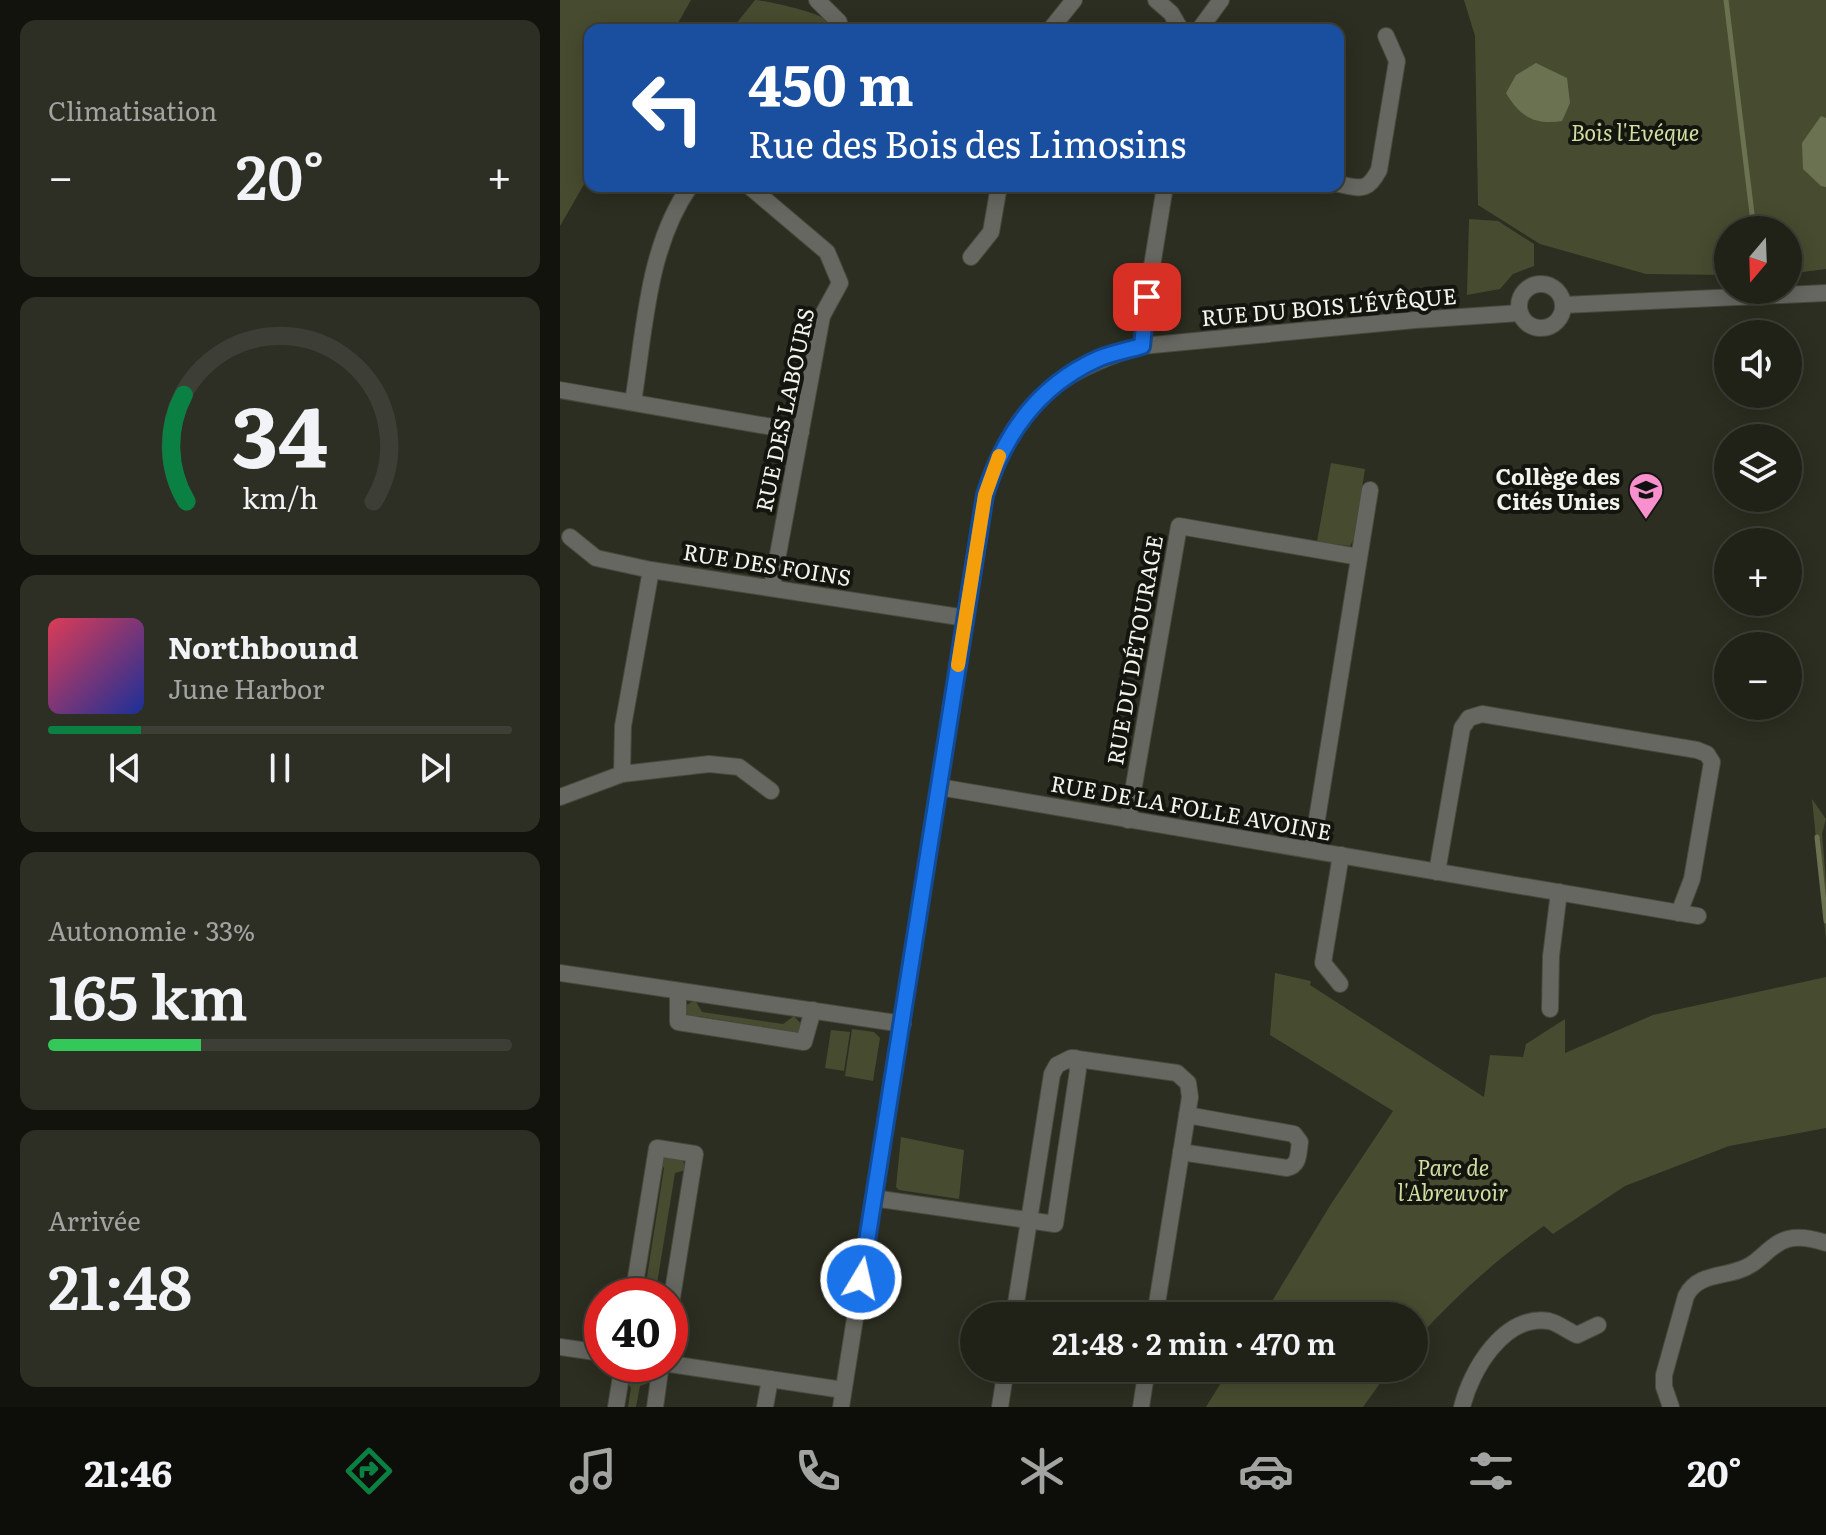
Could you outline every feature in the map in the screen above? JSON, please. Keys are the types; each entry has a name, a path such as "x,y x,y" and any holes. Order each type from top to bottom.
{"street":[{"path":"817,0 839,24"},
{"path":"1055,24 1074,0"},
{"path":"1156,0 1171,13 1177,24"},
{"path":"1203,24 1221,0"},
{"path":"1344,185 1362,188 1372,183 1379,170 1397,61 1386,36"},
{"path":"633,402 659,250 669,221 686,192"},
{"name":"RUE DES LABOURS","path":"756,192 827,252 840,283 822,316 772,587"},
{"path":"971,257 991,232 998,192"},
{"path":"1142,346 1164,192"},
{"path":"1520,313 1520,298 1537,284 1557,291 1563,305 1826,293"},
{"name":"RUE DU BOIS L'ÉVÊQUE","path":"842,1398 985,495 994,466 1012,432 1037,400 1066,376 1102,358 1142,346 1520,313 1528,324 1548,326 1559,318 1563,305"},
{"path":"560,390 801,432"},
{"path":"1312,850 1370,490"},
{"name":"RUE DU DÉTOURAGE","path":"1128,820 1179,526 1359,557"},
{"name":"RUE DES FOINS","path":"570,537 596,558 651,570 966,618"},
{"path":"622,774 623,726 651,570"},
{"path":"1437,872 1462,728 1469,718 1482,714 1697,750 1707,754 1712,762 1692,879 1679,913"},
{"path":"560,797 622,774 665,767 726,764 739,767 771,791"},
{"name":"RUE DE LA FOLLE AVOINE","path":"939,787 1698,916"},
{"path":"1340,984 1323,963 1341,855"},
{"path":"1550,1009 1551,956 1559,892"},
{"path":"560,973 903,1024"},
{"path":"678,991 678,1022 804,1042 813,1010"},
{"path":"873,1198 1055,1224 1078,1070 1075,1058"},
{"path":"1016,1302 1052,1074 1061,1061 1075,1058 1177,1073 1184,1077 1190,1090 1157,1302"},
{"path":"1181,1152 1287,1168 1297,1162 1300,1142 1294,1134 1187,1115"},
{"path":"636,1278 657,1148 695,1154 675,1278"},
{"path":"1671,1407 1664,1387 1664,1375 1691,1287 1698,1280 1751,1265 1785,1240 1812,1239 1826,1243"},
{"path":"1462,1407 1483,1360 1509,1332 1528,1322 1550,1321 1577,1335 1598,1325"},
{"path":"560,1347 584,1350"},
{"path":"688,1367 770,1379 842,1398"},
{"path":"765,1407 770,1379"},
{"path":"616,1407 620,1382"},
{"path":"655,1407 658,1382"},
{"path":"1000,1407 1004,1382"},
{"path":"1141,1407 1145,1382"}],"green space":[{"path":"560,0 691,0 677,24 584,24 584,184 560,226"},
{"path":"755,0 814,14 828,24 736,24"},
{"name":"Bois l'Evéque","path":"1464,0 1826,0 1826,269 1802,272 1802,216 1714,216 1714,275 1646,274 1540,244 1478,205 1475,36"},
{"path":"1469,219 1498,221 1534,244 1534,266 1513,274 1500,289 1467,295"},
{"path":"1331,463 1365,469 1354,539 1350,546 1317,542"},
{"path":"1812,799 1826,819 1822,834 1826,940"},
{"name":"Parc de l'Abreuvoir","path":"1275,973 1311,981 1310,985 1484,1097 1490,1055 1523,1057 1526,1044 1565,1019 1565,1053 1653,1015 1826,977 1826,1128 1729,1146 1625,1186 1553,1234 1544,1226 1476,1280 1428,1328 1428,1302 1272,1302 1393,1111 1270,1035"},
{"path":"695,1000 702,1012 783,1024 794,1016 802,1025 800,1031 791,1035 789,1031 698,1016 696,1021 686,1016 685,1006"},
{"path":"852,1029 874,1032 880,1038 873,1081 845,1076"},
{"path":"831,1030 850,1032 844,1071 825,1068"},
{"path":"901,1137 964,1150 959,1199 896,1187"},
{"path":"676,1155 683,1161 686,1170 675,1173 658,1278 647,1278 664,1168 660,1162 666,1156"},
{"path":"627,1382 651,1382 640,1386 636,1407 628,1407 631,1388"},
{"path":"1221,1382 1381,1382 1363,1407 1206,1407"}],"shaded area":[{"path":"1536,63 1567,78 1570,103 1562,121 1544,122 1529,118 1506,93 1516,75"},
{"path":"1821,116 1826,118 1826,187 1803,169 1802,143"}],"waterway":[{"path":"1726,0 1752,216"},
{"path":"1817,837 1826,921"}],"slow traffic":[{"path":"958,665 985,495 999,456"}],"place":[{"name":"Collège des Cités Unies","path":"1646,521"}],"route":[{"path":"861,1279 985,495 994,466 1012,432 1037,400 1066,376 1102,358 1142,346 1147,297"}]}
